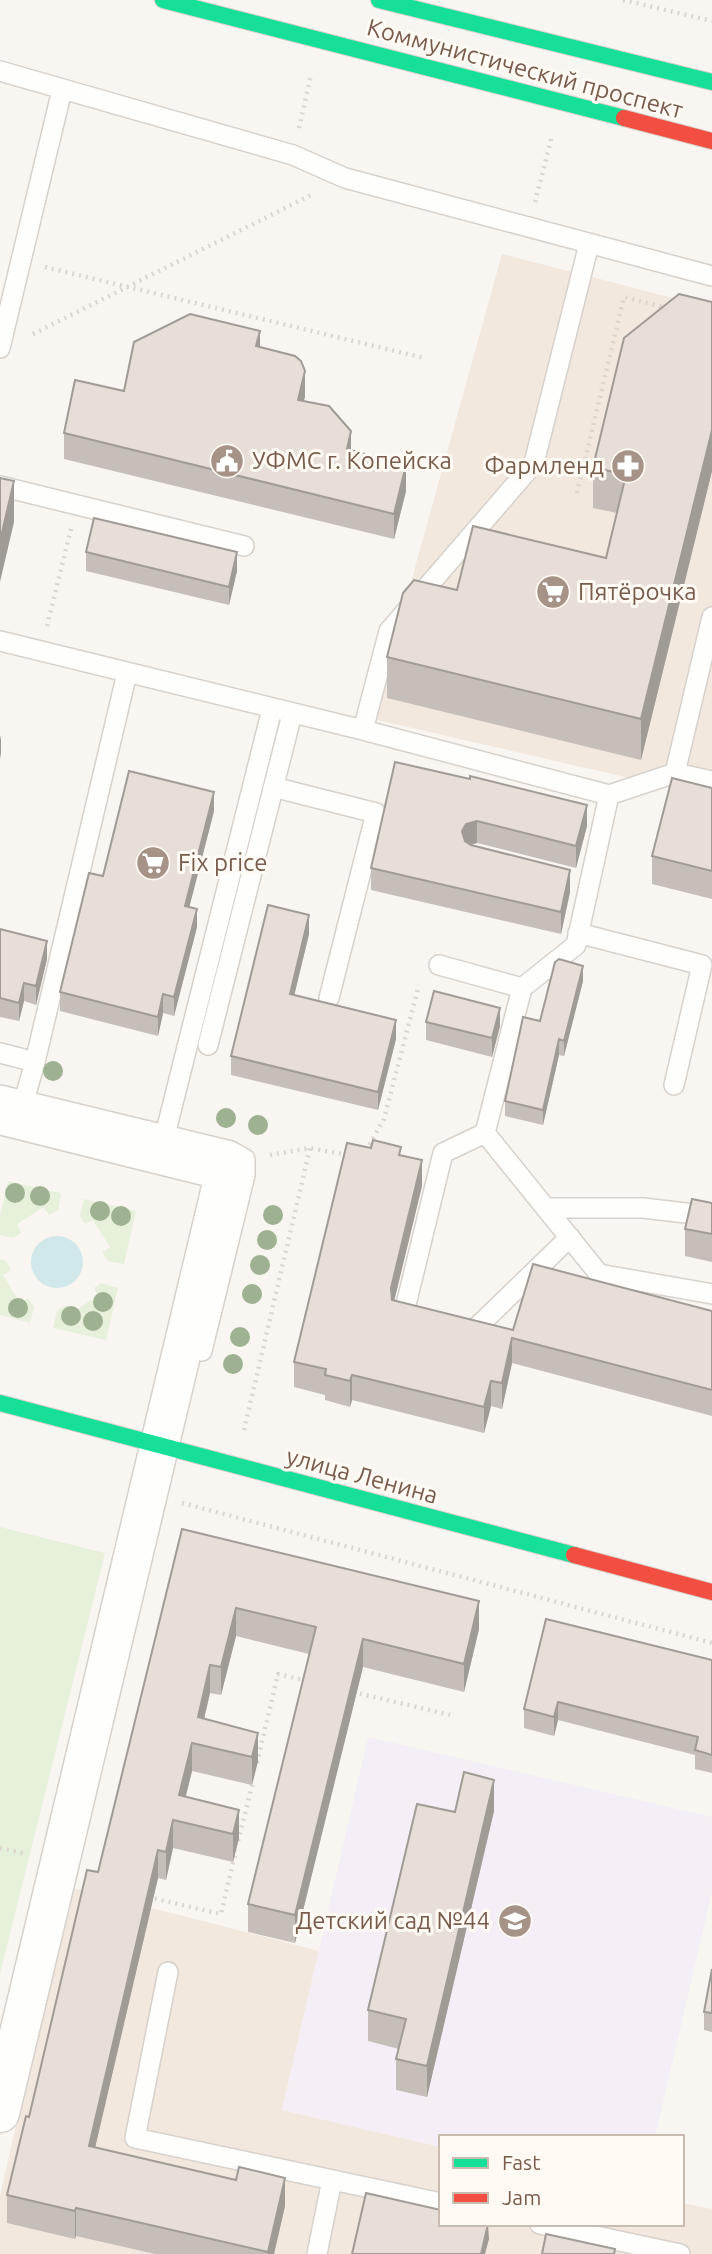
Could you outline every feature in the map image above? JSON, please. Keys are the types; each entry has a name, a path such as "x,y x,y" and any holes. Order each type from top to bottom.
{"street":[{"name":"Коммунистический проспект","path":"163,0 387,49 712,141"},
{"path":"393,6 712,82"},
{"path":"0,2113 146,1493 167,1448 225,1171 12,1108"},
{"name":"улица Ленина","path":"0,1404 712,1592"}],"lane":[{"path":"0,71 293,155 345,178 712,276"},
{"path":"0,348 62,90"},
{"path":"363,730 389,631 534,463 589,244"},
{"path":"0,486 244,546"},
{"path":"675,773 712,617"},
{"path":"0,641 363,730 609,795 675,773 712,781"},
{"path":"12,1108 34,1062 127,673"},
{"path":"165,1135 272,709"},
{"path":"208,1045 292,714"},
{"path":"273,787 376,813 329,998"},
{"path":"485,1133 522,988 576,945 583,883 609,795"},
{"path":"578,933 702,965 674,1085"},
{"path":"439,965 522,988"},
{"path":"0,1054 34,1062"},
{"path":"0,1095 12,1108 165,1135 231,1151 244,1159 245,1175 167,1448"},
{"path":"485,1133 599,1274 712,1294"},
{"path":"485,1133 443,1153 404,1317 472,1332 570,1237"},
{"path":"546,1208 643,1208 712,1216"},
{"path":"168,1972 135,2138 439,2203"},
{"path":"317,2254 332,2180"},
{"path":"549,2226 680,2254"}],"path":[{"path":"623,0 712,21"},
{"path":"528,228 553,135"},
{"path":"23,339 345,178"},
{"path":"20,261 424,358"},
{"path":"578,493 624,297 674,310"},
{"path":"41,651 77,505"},
{"path":"362,1158 384,1119 419,984 431,988"},
{"path":"244,1159 310,1148 349,1156"},
{"path":"243,1432 310,1148"},
{"path":"146,1493 712,1643"},
{"path":"256,1768 278,1674 318,1684"},
{"path":"344,1690 450,1715"},
{"path":"144,1896 221,1914 253,1781"}],"shaded area":[{"path":"502,254 712,308 712,797 373,719"},
{"name":"Детский сад №44","path":"368,1737 712,1817 712,1892 655,2135 439,2135 439,2147 282,2110"},
{"path":"70,1887 319,1951 282,2110 439,2147 439,2226 684,2226 684,2203 712,2209 712,2254 0,2254 0,2196"}],"green space":[{"path":"8,1181 61,1193 58,1210 49,1215 44,1207 17,1224 21,1233 13,1238 0,1235 0,1216"},
{"path":"84,1199 136,1211 124,1264 108,1261 102,1252 110,1247 93,1220 85,1224 80,1216"},
{"path":"0,1259 6,1261 11,1270 3,1275 20,1303 28,1298 34,1307 30,1323 0,1315"},
{"path":"101,1283 118,1288 106,1340 53,1328 57,1311 66,1305 71,1313 98,1296 94,1288"},
{"path":"0,1527 105,1553 0,1974"}],"water":[{"path":"57,1236 67,1238 75,1244 81,1252 81,1272 75,1280 67,1286 57,1288 47,1286 39,1280 33,1272 31,1262 33,1252 39,1244 47,1238"}],"building":[{"path":"679,294 712,302 712,430 641,719 387,657 403,593 414,580 457,590 473,526 606,558 626,475 593,467 624,338"},
{"path":"190,314 260,331 256,346 295,356 301,361 305,371 298,400 329,406 351,431 347,449 406,465 394,514 64,433 75,380 124,391 134,342"},
{"path":"0,478 14,481 0,541"},
{"path":"94,518 237,552 229,587 86,552"},
{"path":"395,762 470,779 470,776 587,805 576,846 477,821 466,824 462,831 465,841 471,845 570,870 561,912 371,868"},
{"path":"129,771 214,792 185,906 197,909 174,997 163,994 158,1017 60,992 89,873 103,876"},
{"path":"672,778 712,788 712,871 652,856"},
{"path":"268,905 309,915 290,994 396,1020 378,1092 231,1056"},
{"path":"0,929 47,941 36,986 24,983 19,1003 0,998"},
{"path":"559,959 583,966 564,1041 559,1039 543,1110 505,1101 523,1017 540,1021 555,962"},
{"path":"434,991 500,1008 492,1038 426,1022"},
{"path":"373,1140 401,1147 399,1155 422,1160 391,1288 392,1300 513,1330 533,1264 712,1311 712,1390 512,1338 502,1383 491,1381 484,1407 352,1375 350,1381 325,1375 326,1369 294,1362 347,1143 371,1148"},
{"path":"692,1199 712,1203 712,1234 685,1229"},
{"path":"182,1529 479,1601 464,1664 363,1639 295,1915 248,1904 316,1627 236,1608 221,1667 210,1665 198,1717 258,1733 252,1757 192,1743 179,1795 239,1810 233,1834 173,1820 166,1852 158,1850 89,2146 236,2180 239,2167 285,2178 268,2252 7,2195 26,2116 29,2117 87,1870 98,1872"},
{"path":"546,1619 712,1660 712,1755 695,1750 698,1737 558,1702 554,1717 524,1709"},
{"path":"464,1772 494,1780 427,2066 396,2059 406,2019 368,2010 417,1804 455,1812"},
{"path":"712,1969 712,2013 704,2012"},
{"path":"366,2193 439,2210 439,2226 488,2226 481,2254 352,2254"},
{"path":"546,2234 615,2249 614,2254 542,2254"}],"traffic: fast":[{"path":"163,0 624,118"},
{"path":"379,0 712,82"},
{"path":"0,1403 574,1555"}],"traffic: jam":[{"path":"624,118 712,141"},
{"path":"574,1555 712,1592"}],"place":[{"name":"УФМС г. Копейска","path":"227,461"},
{"name":"Фармленд","path":"628,466"},
{"name":"Пятёрочка","path":"553,592"},
{"name":"Fix price","path":"153,863"},
{"name":"Детский сад №44","path":"515,1921"}]}
